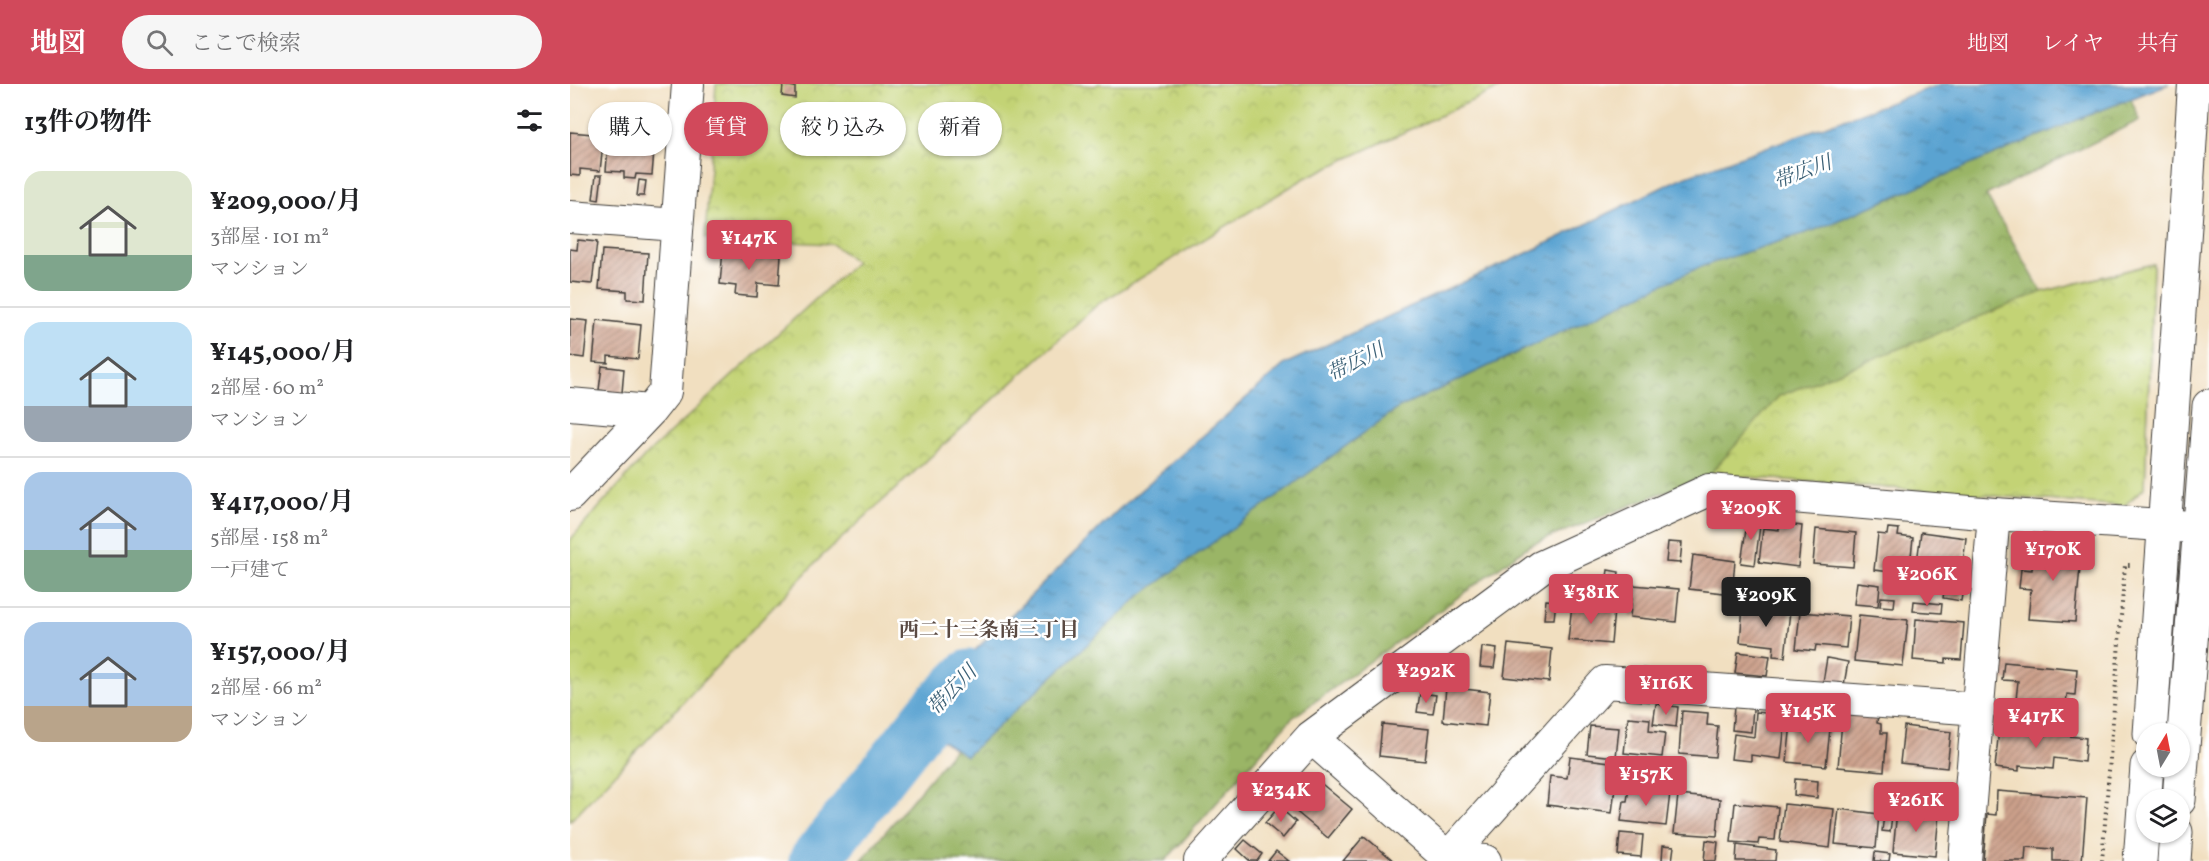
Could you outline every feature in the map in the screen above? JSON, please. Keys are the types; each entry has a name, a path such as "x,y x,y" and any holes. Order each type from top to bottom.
{"street":[{"path":"570,495 650,411 665,392 688,84"},
{"path":"2151,723 2194,84"},
{"path":"570,217 677,225"},
{"path":"570,404 650,411"},
{"path":"2180,789 2204,528 2209,406"},
{"path":"1200,861 1311,737 1541,567 1709,490 1994,514 2204,528"},
{"path":"1965,861 1994,514"},
{"path":"1447,859 1605,681 1979,709"},
{"path":"1311,737 1447,859 1485,861"},
{"path":"2140,861 2146,777"},
{"path":"2174,861 2175,843"}],"path":[{"path":"2102,861 2125,565 2163,568"}],"green space":[{"path":"716,84 1073,84 1095,86 1098,84 1508,84 1305,178 1098,304 821,557 570,821 570,540 645,456 856,262 832,244 705,238 711,156 768,156 768,102 715,102"},
{"path":"2124,84 2140,120 1986,195 2042,292 2153,264 2145,487 2124,506 1710,474 1530,545 1291,719 1165,861 861,861 994,702 1348,413"},
{"path":"2153,264 2145,487 2124,506 1710,474 1779,396 2042,292"}],"water":[{"path":"1941,84 2169,84 2089,115 1815,230 1700,267 1397,409 1141,595 966,756 907,717 1118,510 1285,364 1527,253 1681,178"}],"building":[{"path":"783,85 795,87 795,98 782,96"},
{"path":"570,132 588,134 588,156 602,156 600,171 580,169 580,176 570,175"},
{"path":"607,156 654,156 652,175 636,174 635,179 624,178 624,172 606,171"},
{"path":"596,175 602,175 599,200 593,199"},
{"path":"639,180 646,181 644,196 637,196"},
{"path":"578,240 597,242 592,284 570,282 570,249 577,250"},
{"path":"602,250 648,253 645,300 627,299 627,291 599,289"},
{"path":"723,250 781,255 779,285 758,283 757,297 735,295 736,286 720,284"},
{"path":"570,319 588,321 584,358 570,356"},
{"path":"597,320 641,325 638,359 608,356 608,363 593,362"},
{"path":"602,366 624,369 622,393 599,390"},
{"path":"1748,516 1761,518 1755,565 1741,563"},
{"path":"1779,523 1802,526 1798,567 1759,562 1763,528 1779,530"},
{"path":"1888,528 1899,529 1898,536 1913,538 1909,574 1874,570 1878,534 1887,535"},
{"path":"1816,529 1856,533 1853,567 1813,564"},
{"path":"1921,532 1966,538 1961,582 1915,577"},
{"path":"1668,542 1682,543 1680,563 1666,562"},
{"path":"2034,542 2082,546 2075,622 2028,619 2031,589 2019,588 2021,569 2032,570"},
{"path":"1693,555 1735,561 1732,594 1689,589"},
{"path":"1608,570 1619,572 1616,593 1605,591"},
{"path":"1857,582 1880,585 1878,606 1854,604"},
{"path":"1633,585 1679,589 1676,622 1630,617"},
{"path":"1945,585 1963,588 1961,601 1943,598"},
{"path":"1881,597 1895,598 1894,607 1880,606"},
{"path":"1546,600 1556,601 1554,619 1544,619"},
{"path":"1914,601 1942,604 1941,613 1913,611"},
{"path":"1572,605 1614,610 1611,644 1568,640"},
{"path":"1743,606 1790,611 1785,657 1773,656 1774,646 1740,642"},
{"path":"1800,612 1849,616 1846,648 1816,645 1815,651 1796,649"},
{"path":"1859,615 1908,620 1903,666 1854,661"},
{"path":"1916,619 1964,623 1961,660 1946,659 1946,663 1913,660"},
{"path":"1508,644 1552,649 1549,682 1504,677"},
{"path":"1482,647 1497,649 1494,668 1480,667"},
{"path":"1738,652 1770,656 1767,676 1735,673"},
{"path":"1827,658 1848,662 1844,685 1823,682"},
{"path":"2004,662 2077,669 2075,695 2067,694 2065,713 2034,711 2034,720 2014,718 2018,681 2002,680"},
{"path":"1446,687 1490,692 1486,726 1443,721"},
{"path":"1420,693 1436,695 1433,714 1417,712"},
{"path":"1656,704 1678,707 1676,727 1653,724"},
{"path":"1734,707 1753,709 1751,732 1732,730"},
{"path":"1843,710 1878,713 1877,723 1881,724 1881,733 1887,733 1884,771 1838,767"},
{"path":"1682,711 1708,713 1707,725 1718,726 1715,757 1679,754"},
{"path":"1756,712 1786,715 1781,759 1751,755 1751,761 1731,759 1734,734 1754,737"},
{"path":"1628,717 1650,719 1649,731 1665,733 1662,757 1624,753"},
{"path":"1804,720 1818,721 1817,728 1830,729 1826,766 1787,762 1791,723 1803,725"},
{"path":"1382,724 1429,729 1425,761 1379,756"},
{"path":"1590,726 1619,728 1616,757 1587,754"},
{"path":"1904,726 1951,732 1947,768 1900,763"},
{"path":"1999,728 2086,738 2084,762 2054,758 2053,769 2019,766 2019,771 1995,768"},
{"path":"1570,757 1618,763 1612,813 1547,805 1550,776 1567,778"},
{"path":"1795,779 1818,781 1817,798 1794,795"},
{"path":"1317,780 1352,809 1328,838 1293,809"},
{"path":"1915,787 1946,790 1944,805 1914,803"},
{"path":"1629,788 1670,793 1666,826 1621,821"},
{"path":"1997,791 2087,798 2082,861 2053,861 2053,849 2026,847 2025,861 1983,861 1987,814 1996,815"},
{"path":"1678,795 1720,799 1717,836 1674,833"},
{"path":"1735,803 1778,807 1775,840 1759,839 1758,844 1731,842"},
{"path":"1784,804 1834,809 1830,848 1780,842"},
{"path":"1279,807 1296,822 1283,838 1265,823"},
{"path":"1839,809 1879,814 1876,848 1835,844"},
{"path":"1897,810 1939,814 1935,856 1893,852"},
{"path":"1884,815 1892,816 1890,832 1882,831"},
{"path":"1620,833 1643,835 1641,857 1618,855"},
{"path":"1364,836 1394,861 1343,861"},
{"path":"1245,840 1262,854 1257,861 1250,861 1237,849"},
{"path":"1706,840 1718,842 1716,861 1704,861"},
{"path":"1663,845 1674,846 1672,861 1662,860"},
{"path":"1737,845 1776,850 1775,861 1736,861"},
{"path":"1276,851 1289,861 1268,861"},
{"path":"1875,852 1890,854 1889,861 1874,861"}],"waterway":[{"name":"帯広川","path":"814,861 932,712 969,675"}],"district":[{"name":"西二十三条南三丁目","path":"989,631"}]}
